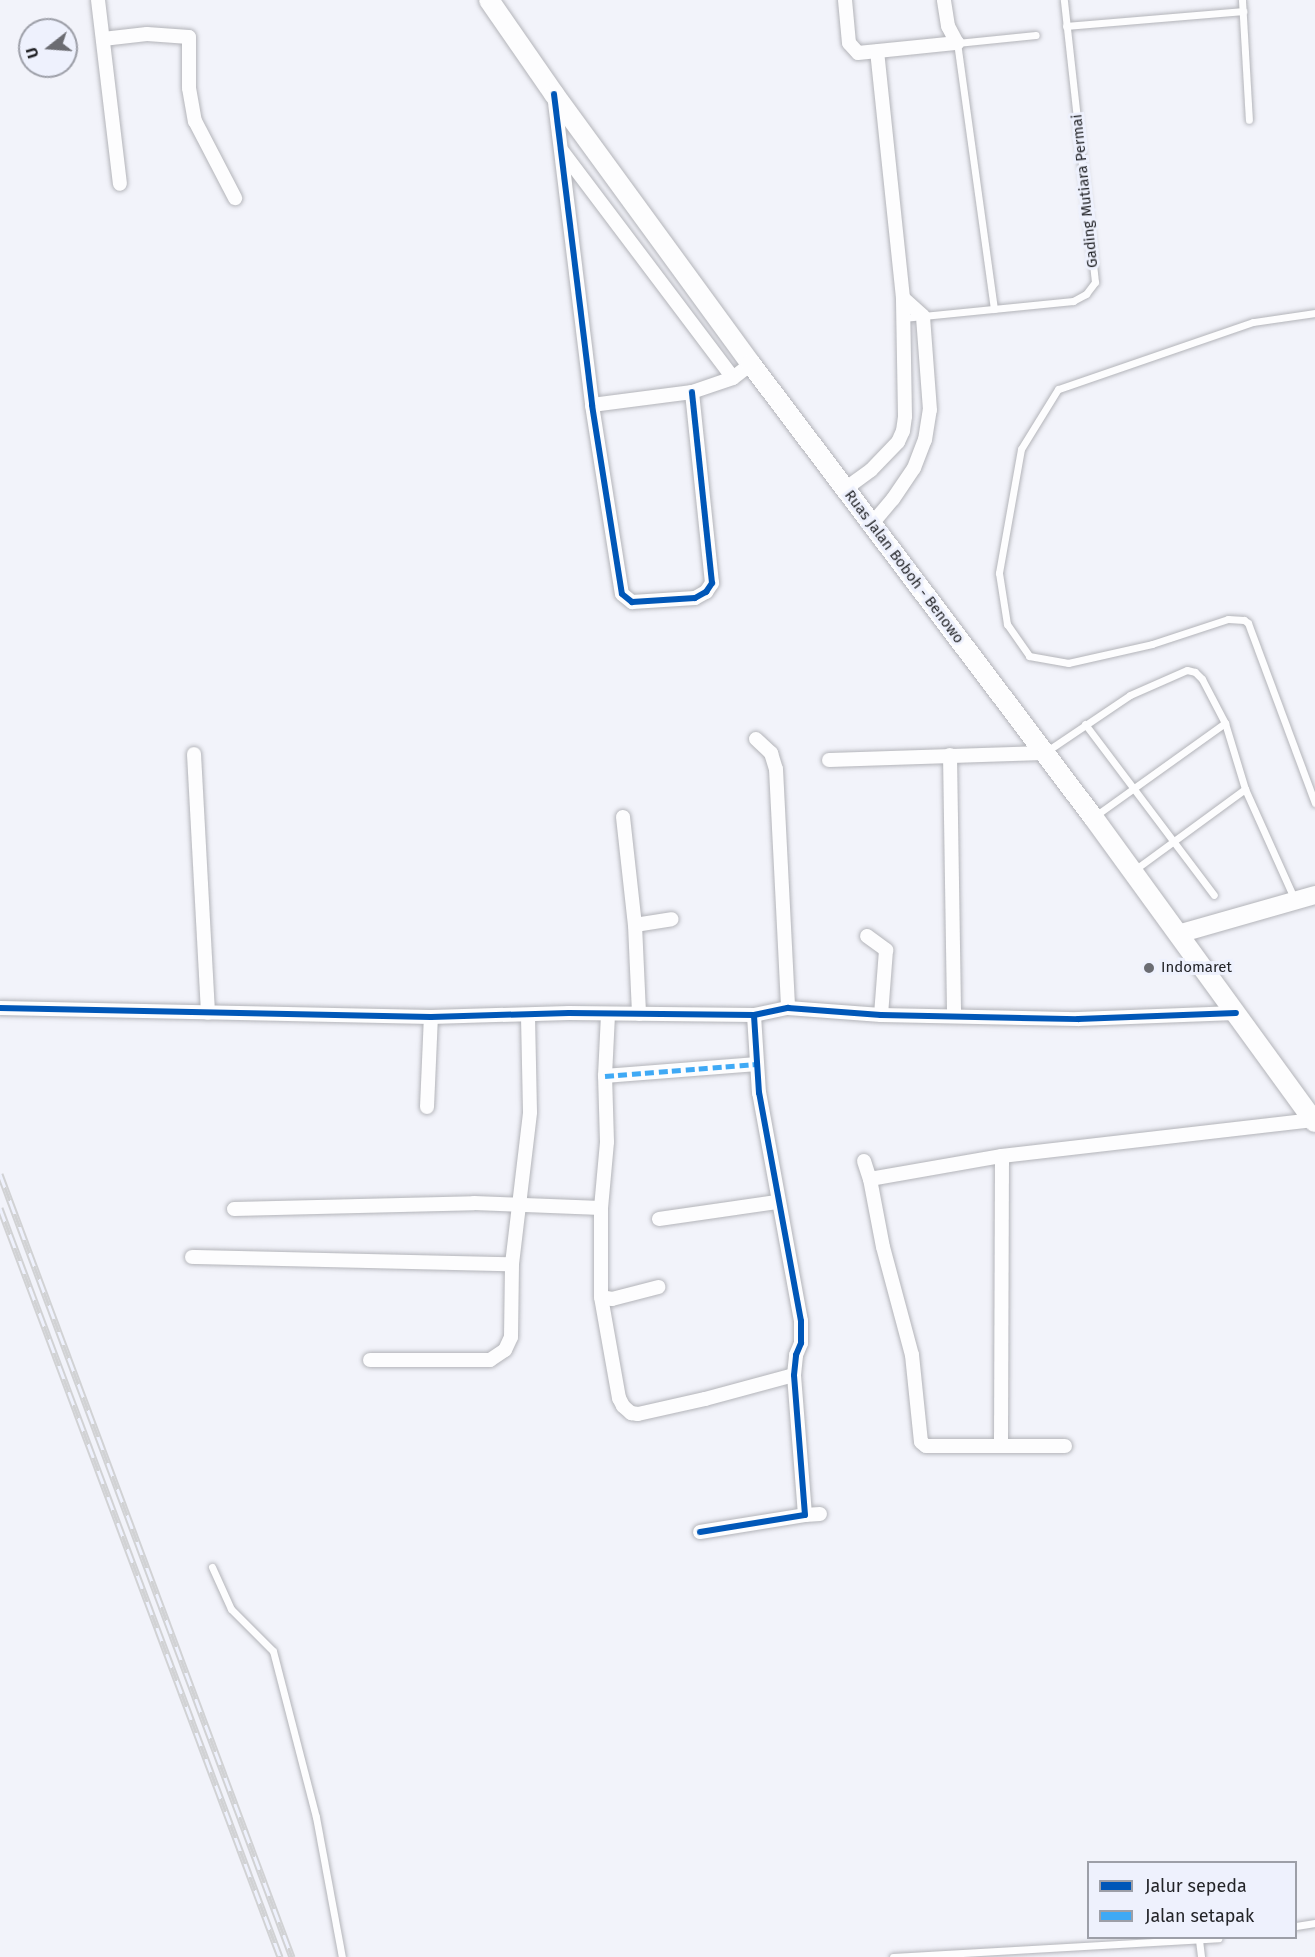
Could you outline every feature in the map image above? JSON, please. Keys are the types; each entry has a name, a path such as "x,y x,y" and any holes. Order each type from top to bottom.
{"main road":[{"name":"Ruas Jalan Boboh - Benowo","path":"492,5 751,364 1093,817 1314,1121"}],"street":[{"path":"98,0 120,184"},
{"path":"845,0 849,43 858,53 957,43 948,26 944,0"},
{"path":"103,39 147,34 189,38 189,88 195,121 235,198"},
{"path":"845,489 872,470 898,442 903,431 903,298 877,51"},
{"path":"554,94 592,405 622,594 632,602 695,598 706,592 712,583 693,392"},
{"path":"561,150 733,378"},
{"path":"871,525 893,499 914,468 925,441 930,410 923,316 903,298"},
{"path":"592,405 693,392 733,378 751,364"},
{"path":"903,431 925,441"},
{"path":"756,739 771,753 776,769 788,1008"},
{"path":"829,760 950,754 1044,753"},
{"path":"194,754 208,1013"},
{"path":"950,754 954,1016"},
{"path":"623,817 635,925 639,1014"},
{"path":"1178,934 1315,895"},
{"path":"635,925 672,919"},
{"path":"867,936 886,950 881,1015"},
{"path":"0,1008 431,1017 569,1013 754,1015 788,1008 881,1015 1078,1019 1236,1013"},
{"path":"370,1360 490,1360 505,1350 511,1337 513,1264 530,1112 528,1015"},
{"path":"608,1015 605,1076 607,1142 601,1208 601,1297 619,1398 623,1406 631,1413 638,1414 794,1375"},
{"path":"754,1015 759,1093 777,1202 801,1321 801,1343 796,1355 794,1375 805,1515"},
{"path":"427,1107 431,1017"},
{"path":"605,1076 757,1064"},
{"path":"870,1179 1002,1156 1314,1121"},
{"path":"1001,1444 1002,1156"},
{"path":"864,1161 912,1355 921,1442 926,1446 1001,1444 1065,1446"},
{"path":"659,1219 777,1202"},
{"path":"234,1209 474,1203 601,1208"},
{"path":"192,1257 513,1264"},
{"path":"601,1297 612,1299 658,1287"},
{"path":"700,1532 820,1514"}],"lane":[{"path":"1064,0 1066,26 1243,11"},
{"path":"1242,0 1249,120"},
{"name":"Gading Mutiara Permai","path":"903,318 1073,301 1086,294 1095,282 1066,26"},
{"path":"994,309 957,43 1036,35"},
{"path":"1315,314 1253,322 1058,389 1021,448 999,573 1007,624 1029,656 1068,663 1152,644 1228,619 1245,620 1315,803"},
{"path":"1044,753 1130,695 1187,670 1195,672 1202,679 1225,723 1245,789 1295,900"},
{"path":"1093,817 1225,723"},
{"path":"1084,724 1135,787 1214,895"},
{"path":"1132,871 1245,789"},
{"path":"212,1567 231,1609 273,1651 316,1816 342,1957"},
{"path":"1297,1926 1315,1923"},
{"path":"893,1957 1208,1939"},
{"path":"1199,1940 1201,1957"}],"railway":[{"path":"0,1174 292,1957"},
{"path":"0,1208 280,1957"}],"marked path":[{"path":"605,1076 757,1064"}],"cycle path":[{"path":"554,94 592,405 622,594 632,602 695,598 706,592 712,583 692,392"},
{"path":"0,1008 431,1017 569,1013 754,1015 788,1008 881,1015 1078,1019 1236,1013"},
{"path":"700,1532 805,1515 794,1375 796,1355 801,1343 801,1321 759,1093 754,1015"}],"place":[{"name":"Indomaret","path":"1149,968"}]}
